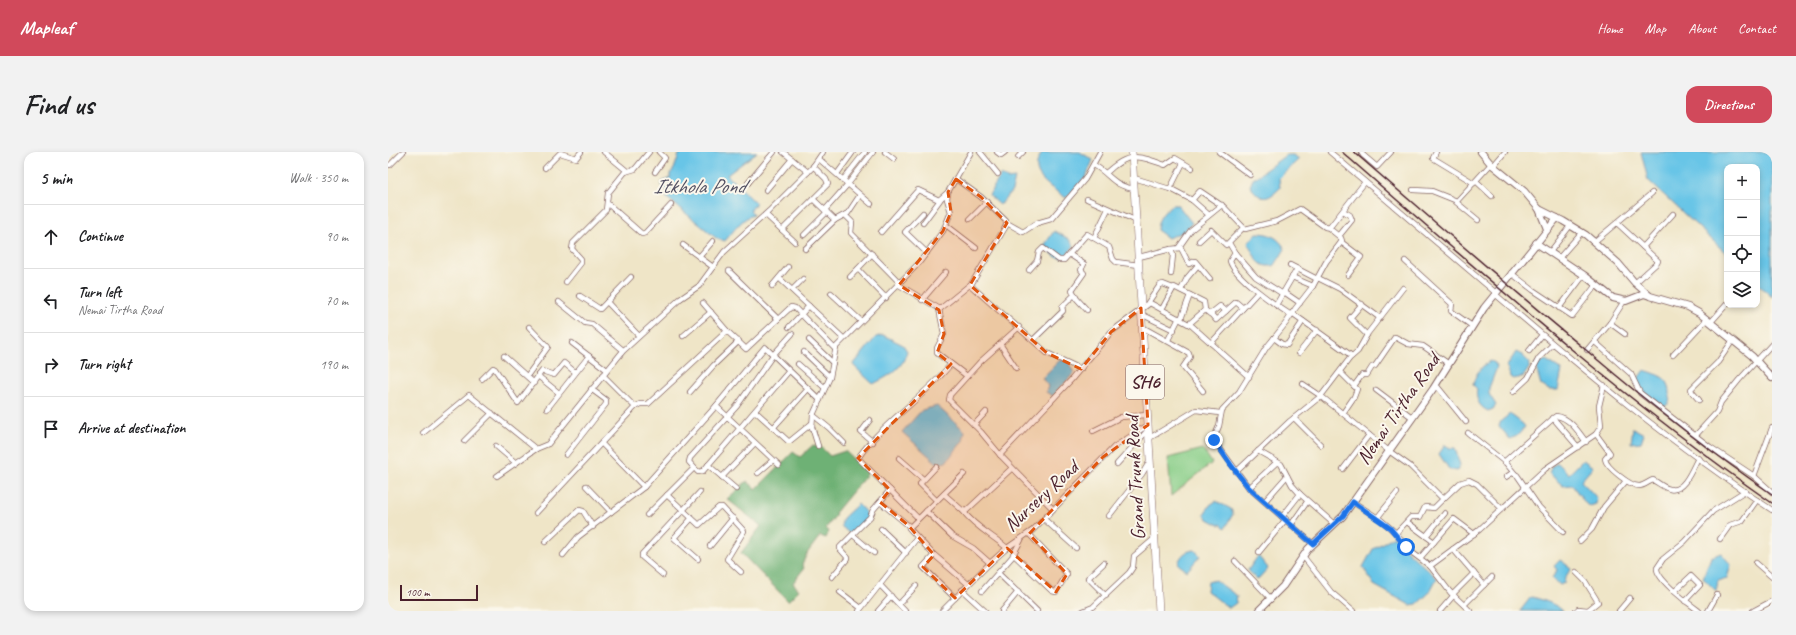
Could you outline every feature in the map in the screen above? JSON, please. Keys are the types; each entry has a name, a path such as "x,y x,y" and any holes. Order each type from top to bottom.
{"main road":[{"name":"Grand Trunk Road","path":"1132,154 1143,309 1142,327 1159,611"}],"street":[{"path":"388,165 390,165 403,152"},
{"path":"545,168 560,153 576,158 581,152"},
{"path":"604,152 627,171"},
{"path":"649,152 635,169 627,171 608,193 606,198 608,204 643,234 671,205"},
{"path":"655,172 665,158 659,152"},
{"path":"748,182 774,152"},
{"path":"783,152 808,172"},
{"path":"816,152 843,180 871,204"},
{"path":"837,174 853,152"},
{"path":"843,180 865,152"},
{"path":"804,235 826,211 873,152"},
{"path":"923,223 940,200 948,192 971,152"},
{"path":"980,152 998,174"},
{"path":"997,152 1001,155 1005,152"},
{"path":"1018,157 1023,152"},
{"path":"956,179 986,202 1007,223 1023,232 1037,223 1051,219 1085,179 1100,152"},
{"path":"1170,161 1173,152"},
{"path":"1219,152 1250,175"},
{"path":"1225,157 1228,152"},
{"path":"1330,152 1553,344 1698,458 1772,510"},
{"path":"1361,152 1377,167 1391,152"},
{"path":"1436,152 1433,158 1475,182 1492,196"},
{"path":"1481,152 1492,165 1524,191 1539,209 1547,229"},
{"path":"1456,202 1505,152"},
{"path":"889,153 894,158"},
{"path":"1106,173 1121,160 1132,154 1165,165 1174,158 1192,168"},
{"path":"497,476 536,449 548,444 623,350 680,299 699,286 729,247 766,215 808,172 821,156"},
{"path":"766,190 792,159"},
{"path":"1170,189 1183,163"},
{"path":"1094,164 1118,185 1135,189"},
{"path":"782,230 827,186 828,182 813,166"},
{"path":"1134,178 1170,189 1192,200 1209,215"},
{"path":"1330,228 1365,182"},
{"path":"881,232 918,190 940,200"},
{"path":"1413,190 1432,191 1456,202 1478,220"},
{"path":"1192,200 1200,191 1222,205 1244,228"},
{"path":"818,446 811,424 813,415 830,377 835,349 843,338 886,298 928,253 946,226 951,212 947,199 948,192"},
{"path":"1594,242 1652,192"},
{"path":"805,249 835,220 845,215 860,195"},
{"path":"1087,199 1137,221"},
{"path":"813,200 835,220"},
{"path":"970,219 986,202"},
{"path":"566,282 581,263 581,260 572,248 574,243 606,210 608,204"},
{"path":"1029,270 1036,261 1039,252 1043,248 1061,260 1064,260 1085,235 1109,246 1113,259 1116,262 1139,261 1180,247 1191,230 1222,205"},
{"path":"1094,238 1108,209"},
{"path":"1199,242 1211,230 1225,245 1244,228 1277,221 1300,209 1325,227 1330,228 1342,239 1341,242 1361,257 1348,275"},
{"path":"1539,209 1582,232 1618,263 1635,283 1650,296"},
{"path":"1339,236 1352,220 1350,215 1343,211"},
{"path":"923,213 905,233 928,253"},
{"path":"1643,247 1673,214"},
{"path":"766,215 795,242"},
{"path":"845,215 852,222 851,233 899,284 922,300 939,309"},
{"name":"Nemai Tirtha Road","path":"1258,611 1283,586 1313,544 1334,524 1353,502 1436,385 1472,326 1495,293 1557,218"},
{"path":"939,309 970,285 1007,223"},
{"path":"1616,223 1658,262 1635,283"},
{"path":"946,226 976,248"},
{"path":"1550,252 1570,226"},
{"path":"1559,258 1582,232"},
{"path":"699,257 713,241"},
{"path":"1313,544 1249,488 1214,441 1219,426 1220,413 1239,392 1262,353 1313,286 1326,262 1341,242"},
{"path":"1536,242 1584,275 1613,298 1624,301 1644,294 1688,307 1733,340 1772,378"},
{"path":"1229,243 1235,253 1256,277 1300,303"},
{"path":"683,245 713,267"},
{"path":"1180,247 1189,264 1194,261 1210,279"},
{"path":"1171,249 1173,255 1171,274"},
{"path":"1235,253 1230,261 1231,264 1258,292 1317,330 1352,356"},
{"path":"850,277 872,254"},
{"path":"1069,254 1084,264 1081,270 1084,273 1072,288 1074,294 1087,310"},
{"path":"1405,261 1452,304 1452,311 1472,326"},
{"path":"1181,290 1187,278 1198,265"},
{"path":"1290,265 1335,286 1380,318"},
{"path":"772,286 788,267"},
{"path":"858,269 886,298"},
{"path":"1276,305 1297,269"},
{"path":"729,271 778,319"},
{"path":"922,300 946,272"},
{"path":"1512,273 1559,308 1573,315 1596,285"},
{"path":"1559,308 1584,275"},
{"path":"1292,276 1313,286"},
{"path":"580,296 599,310 631,277"},
{"path":"779,278 843,338"},
{"path":"792,290 803,279"},
{"path":"1143,309 1160,285 1163,284 1181,290 1204,302 1204,310 1189,324"},
{"path":"970,285 1050,355 1081,369"},
{"path":"1162,309 1174,288"},
{"path":"1236,472 1294,418 1321,396 1359,349 1367,335 1403,288"},
{"path":"1211,343 1258,292"},
{"path":"831,293 861,321"},
{"path":"1033,340 1063,311 1062,307 1074,294"},
{"path":"1168,340 1180,319 1190,295"},
{"path":"1587,350 1610,323 1624,301"},
{"path":"559,302 585,323 592,324 623,350"},
{"path":"608,302 639,336"},
{"path":"1204,310 1216,320 1236,302 1243,308"},
{"path":"703,303 727,331 747,349 791,307 801,314 835,349"},
{"path":"1000,455 1081,369 1112,332 1150,303 1189,324 1249,377"},
{"path":"1362,304 1350,318 1367,335"},
{"path":"789,327 809,306"},
{"path":"1210,314 1220,306 1226,310"},
{"path":"1673,356 1724,307"},
{"path":"939,309 944,334 938,346 937,353 967,376"},
{"path":"1143,309 1174,330"},
{"path":"683,336 711,312"},
{"path":"1274,338 1282,344 1287,345 1303,321"},
{"path":"1610,323 1625,334"},
{"path":"527,376 548,347 529,327"},
{"path":"1019,327 967,376 950,395 949,400 974,425 1012,468 1053,509"},
{"path":"1142,327 1168,340 1190,355 1184,367 1203,391"},
{"path":"1299,353 1317,330"},
{"path":"536,512 602,444 635,407 640,404 648,404 727,331"},
{"path":"789,371 708,465 700,472 694,468 689,462 690,458 728,417 773,355 792,334"},
{"path":"1529,351 1542,335"},
{"path":"1354,386 1362,375 1366,376 1375,366 1395,337 1408,344 1423,346 1449,364"},
{"path":"758,339 820,400"},
{"path":"809,340 833,363"},
{"path":"1700,400 1692,392 1692,388 1718,362 1733,340"},
{"path":"690,392 714,365 739,341"},
{"path":"1595,342 1631,374 1640,393 1710,447 1754,476 1772,492"},
{"path":"572,343 607,370"},
{"path":"1000,344 1016,368"},
{"path":"1513,392 1528,378 1539,358 1553,344"},
{"path":"1696,435 1717,412 1721,402 1735,385 1772,344"},
{"path":"563,555 578,537 644,487 716,406 765,347"},
{"path":"804,352 830,377"},
{"path":"504,356 534,383"},
{"path":"547,409 589,356"},
{"path":"482,379 493,368 495,369 518,403 543,370 554,375 564,363 575,372"},
{"path":"798,364 825,388"},
{"path":"918,518 858,459 898,415 951,364"},
{"path":"1340,372 1357,389 1354,397 1343,414"},
{"path":"603,375 635,407"},
{"path":"538,376 559,393"},
{"path":"1304,384 1410,466 1443,499"},
{"path":"1436,385 1466,422"},
{"path":"1430,566 1474,534 1558,459 1596,434 1601,426 1599,406 1604,385"},
{"path":"566,455 606,403 606,400 591,389"},
{"path":"773,428 808,389"},
{"path":"1376,390 1413,418"},
{"path":"423,433 469,395 536,449"},
{"path":"716,406 779,465"},
{"path":"1148,439 1196,410 1220,413"},
{"path":"755,411 785,440 789,441 811,424"},
{"path":"974,425 986,412"},
{"path":"464,441 492,413"},
{"path":"813,415 844,443"},
{"path":"1093,431 1121,417 1147,415"},
{"path":"1504,462 1558,415 1574,427 1586,442"},
{"path":"1294,418 1321,445"},
{"path":"1553,418 1578,447"},
{"path":"870,420 861,432 873,442"},
{"path":"1118,464 1148,427"},
{"name":"Nursery Road","path":"942,611 990,563 1007,548 1029,534 1114,447 1148,427"},
{"path":"1754,476 1772,428"},
{"path":"1468,433 1504,462 1515,474 1539,507 1563,532"},
{"path":"1596,434 1610,453 1605,459 1606,463 1626,481 1639,486 1653,480 1669,489 1676,489 1683,484 1698,458"},
{"path":"1343,469 1369,435"},
{"path":"722,477 755,443"},
{"path":"602,444 644,487"},
{"path":"496,446 516,463"},
{"path":"1258,451 1284,467 1287,476 1300,494 1334,524"},
{"path":"899,458 924,480"},
{"path":"758,473 773,460"},
{"path":"1109,516 1142,474 1150,461"},
{"path":"1249,488 1277,462"},
{"path":"708,465 736,489"},
{"path":"936,467 920,483 921,486 936,501"},
{"path":"647,515 694,468"},
{"path":"963,511 966,511 1012,468"},
{"path":"909,526 964,474"},
{"path":"1506,477 1510,474 1515,474"},
{"path":"1265,501 1287,476"},
{"path":"1396,533 1413,516 1420,517 1425,507 1434,508 1460,483 1469,480 1477,484 1502,509"},
{"path":"1580,540 1592,530 1604,507 1626,481"},
{"path":"586,486 611,512"},
{"path":"832,577 848,559 848,556 840,548 870,517 873,510 890,490"},
{"path":"1699,611 1685,601 1658,575 1657,568 1659,564 1684,542 1713,511 1745,491"},
{"path":"663,575 641,555 700,492"},
{"path":"1377,518 1397,493"},
{"path":"944,494 963,511 972,523 990,534 1007,548"},
{"path":"1259,552 1300,494"},
{"path":"667,495 697,525 701,525 720,506 722,507 744,532 727,560 741,572"},
{"path":"1720,539 1730,525 1742,521 1757,500"},
{"path":"880,502 909,526 909,529 934,555 968,584"},
{"path":"1291,525 1308,502"},
{"path":"1353,502 1396,533 1406,547 1430,566 1453,595 1470,611"},
{"path":"545,542 579,510 583,511 593,527"},
{"path":"926,511 952,536 973,548 990,563"},
{"path":"1426,536 1445,513"},
{"path":"710,546 732,518"},
{"path":"691,519 674,538 698,559"},
{"path":"1044,519 1076,548"},
{"path":"1420,558 1454,519 1474,534"},
{"path":"1407,522 1434,542"},
{"path":"881,529 906,553"},
{"path":"1013,554 1052,591 1056,592 1067,576 1067,573 1029,534"},
{"path":"853,535 874,553"},
{"path":"840,592 860,609 918,538"},
{"path":"1083,611 1091,608 1106,596 1131,570 1134,556 1154,539"},
{"path":"982,591 1013,554 1020,540"},
{"path":"1453,549 1484,585"},
{"path":"934,555 923,567 955,598"},
{"path":"1303,556 1331,592 1353,611"},
{"path":"1235,561 1271,599"},
{"path":"1756,563 1772,577"},
{"path":"1104,564 1088,578 1106,596"},
{"path":"1576,572 1585,581 1598,602 1588,610 1578,609 1576,611"},
{"path":"998,573 1037,611"},
{"path":"1440,611 1474,573"},
{"path":"1675,591 1691,576 1700,585 1685,601"},
{"path":"1464,605 1492,577"},
{"path":"880,585 905,611"},
{"path":"898,604 916,586"},
{"path":"962,590 985,611"},
{"path":"1002,611 1018,592"},
{"path":"1708,611 1717,595"},
{"path":"878,611 891,596"},
{"path":"1619,611 1630,598"},
{"path":"1753,611 1772,601"}],"highlighted area":[{"path":"956,179 981,197 1007,223 970,285 1047,353 1081,369 1111,332 1141,308 1148,425 1103,457 1029,534 1067,574 1056,592 1007,548 955,598 923,567 934,555 908,525 880,502 890,490 858,458 951,364 937,353 944,334 939,310 899,285 943,231 951,212 948,192"}],"green space":[{"path":"813,445 821,447 830,456 845,451 868,473 835,513 836,515 826,528 829,531 826,538 820,536 808,552 802,564 804,568 793,583 799,590 788,601 741,553 761,526 727,499 747,481 756,489 793,452 800,457"},
{"path":"1203,449 1212,463 1171,496 1168,458"}],"water":[{"name":"Itkhola Pond","path":"680,152 757,152 727,175 756,203 750,211 753,215 741,222 725,241 716,238 666,197 667,191 662,186 662,182 670,178 670,174 674,169"},
{"path":"1043,152 1080,152 1093,160 1086,177 1066,198 1047,184 1038,173 1038,160"},
{"path":"1641,152 1772,152 1772,297 1760,286 1760,164 1724,164 1724,251 1648,180"},
{"path":"1286,155 1293,155 1299,159 1279,178 1280,188 1268,197 1261,197 1250,186 1253,179"},
{"path":"1001,175 1007,179 1015,178 1012,191 1000,205 989,195"},
{"path":"1172,205 1178,205 1192,223 1184,231 1168,238 1157,230 1158,222 1166,210"},
{"path":"1054,231 1069,239 1074,246 1065,257 1056,257 1044,246"},
{"path":"1257,233 1274,237 1285,249 1275,265 1265,266 1255,257 1248,243"},
{"path":"883,335 903,345 907,351 899,367 890,375 873,384 853,365 876,337"},
{"path":"1516,352 1522,355 1530,363 1529,368 1523,377 1513,379 1510,377 1507,366"},
{"path":"1060,360 1068,362 1074,373 1053,396 1046,392 1048,386 1042,378"},
{"path":"1546,360 1562,370 1558,390 1549,390 1541,385 1535,364"},
{"path":"1491,361 1495,363 1497,367 1489,388 1489,394 1496,405 1493,409 1488,411 1478,402 1477,389 1473,385 1479,370"},
{"path":"1644,370 1657,374 1666,380 1670,389 1670,395 1669,403 1664,407 1643,393 1636,381"},
{"path":"937,406 965,431 963,441 946,462 938,464 902,432 922,410"},
{"path":"1510,414 1525,427 1517,436 1510,439 1499,426 1501,421"},
{"path":"1633,428 1644,434 1641,442 1631,443"},
{"path":"1445,445 1450,448 1455,448 1460,465 1457,471 1449,469 1439,454"},
{"path":"1583,460 1593,467 1581,481 1597,498 1596,504 1590,506 1586,504 1572,485 1563,486 1549,473 1552,466 1558,463 1569,474"},
{"path":"1216,501 1231,509 1233,514 1225,528 1221,524 1219,525 1208,519 1204,514 1210,505"},
{"path":"858,504 870,517 850,534 841,526 843,518"},
{"path":"1394,536 1409,553 1437,578 1429,593 1417,604 1410,605 1374,585 1363,567 1373,549"},
{"path":"1195,550 1200,556 1187,571 1178,564 1179,561 1184,554"},
{"path":"1721,553 1731,565 1727,578 1718,581 1716,591 1703,578 1711,557"},
{"path":"1258,556 1268,568 1257,580 1248,570"},
{"path":"1560,560 1571,568 1565,578 1564,583 1560,585 1552,578 1557,570 1554,566"},
{"path":"1215,580 1237,596 1236,603 1229,608 1207,591 1208,582"},
{"path":"1531,597 1548,602 1557,606 1563,611 1520,611"}],"railway":[{"path":"1342,152 1552,334 1660,421 1772,503"},
{"path":"1354,152 1631,388 1700,443 1772,494"}],"route":[{"path":"1214,440 1245,484 1313,544 1343,516 1353,502 1381,520 1396,533 1406,547"}]}
